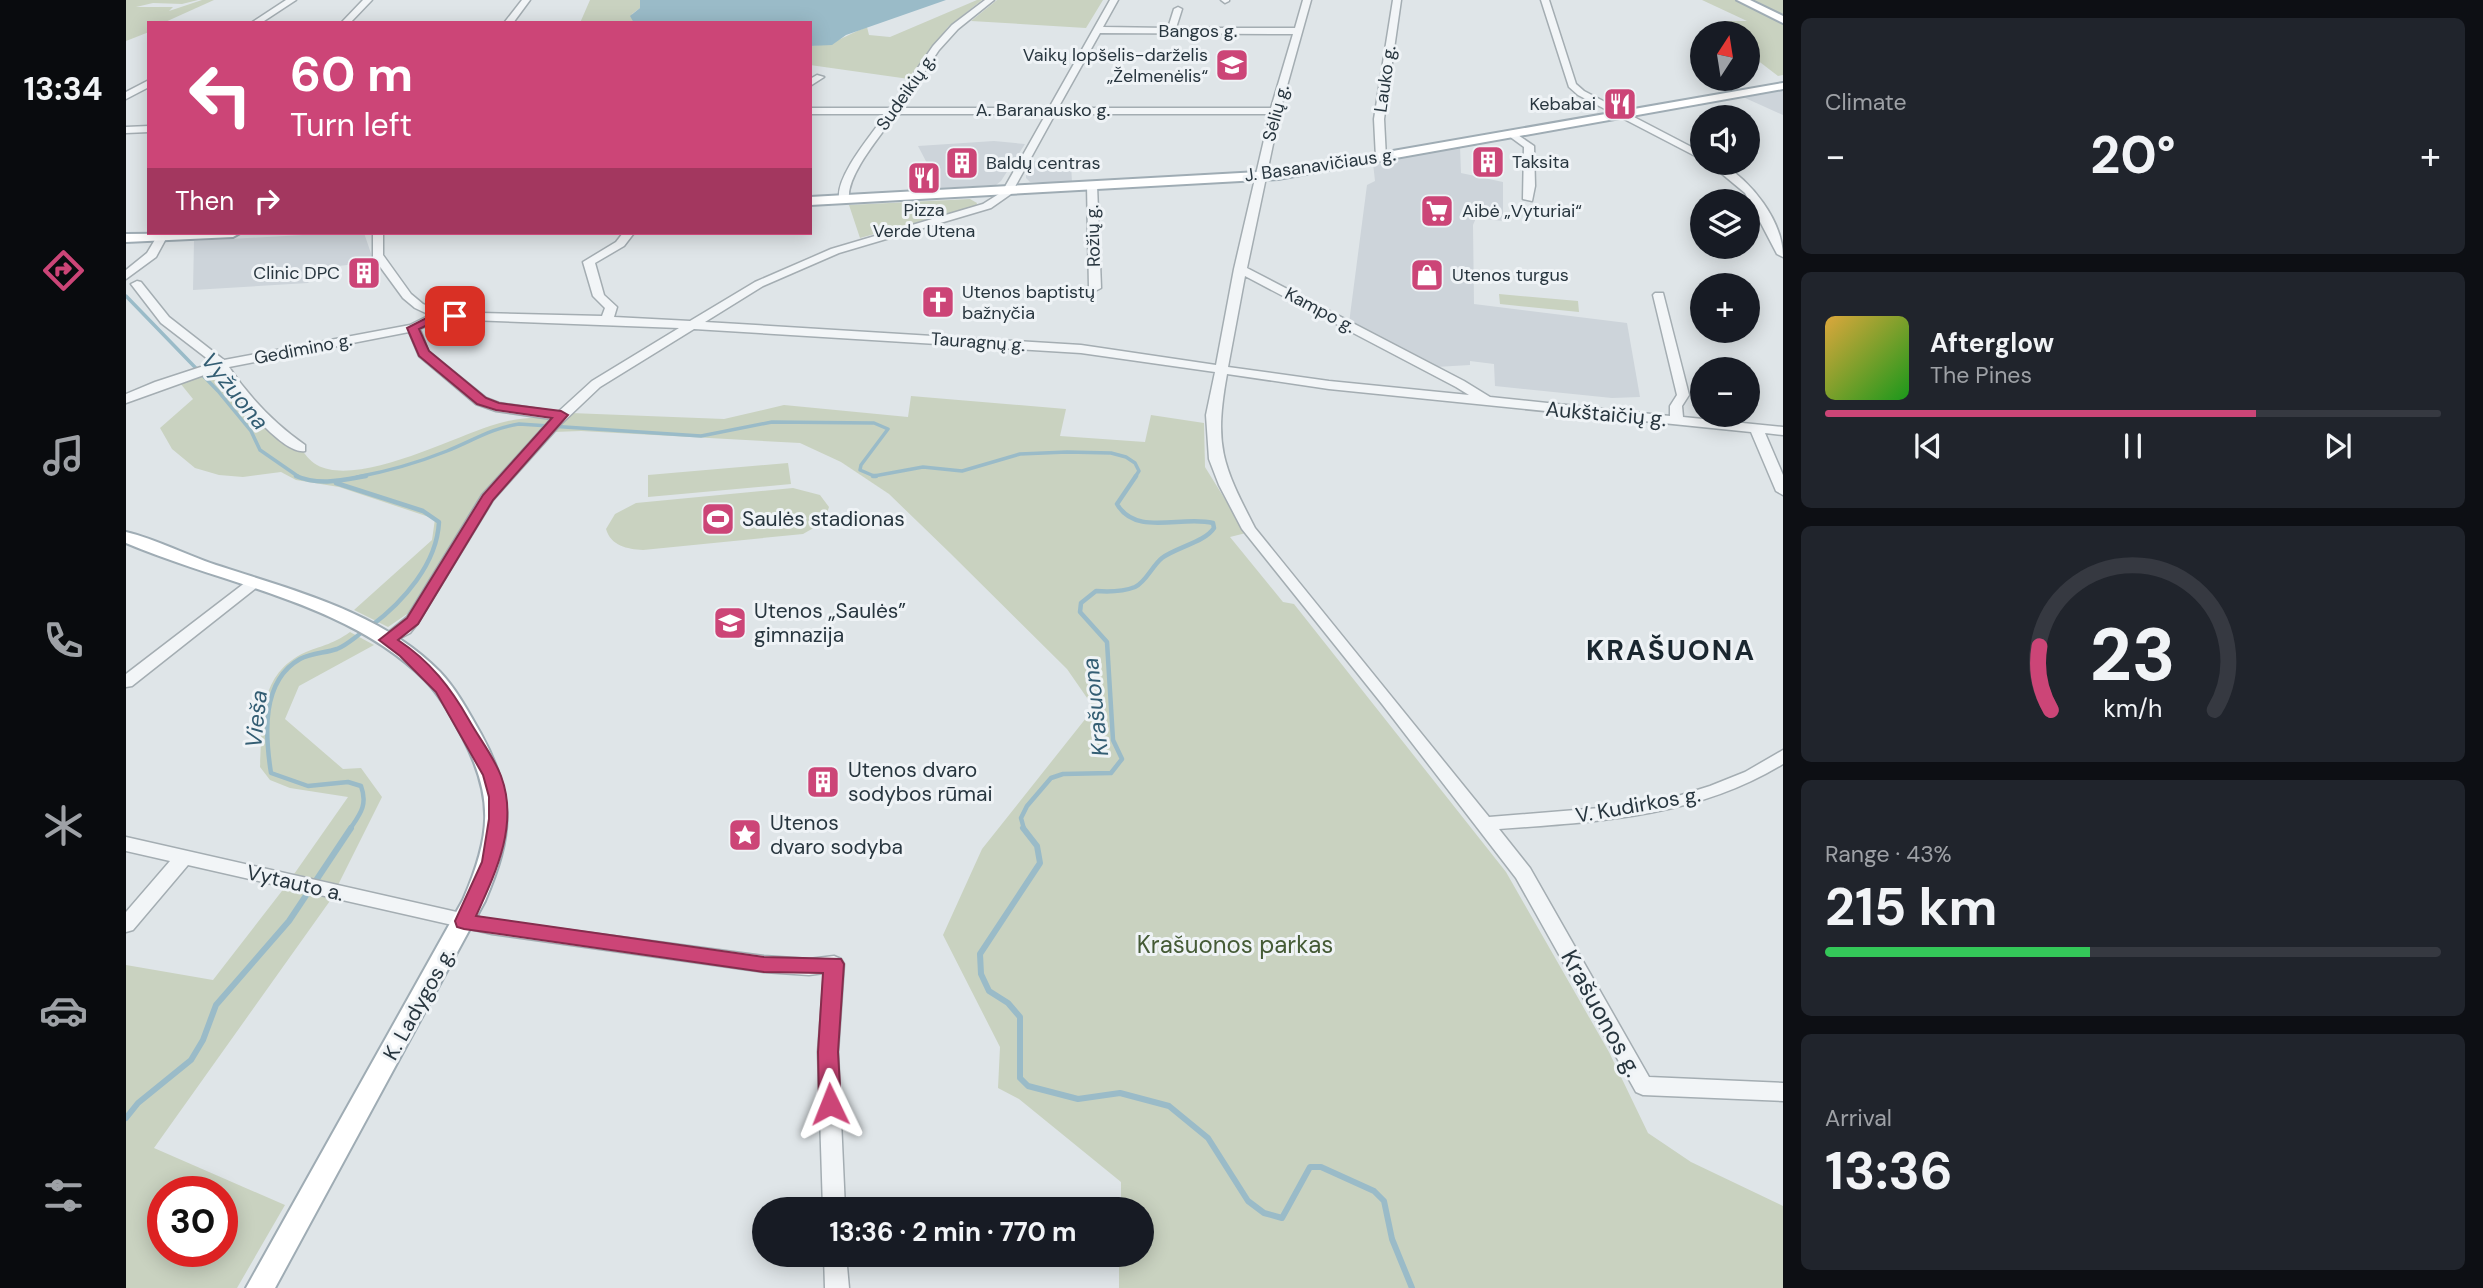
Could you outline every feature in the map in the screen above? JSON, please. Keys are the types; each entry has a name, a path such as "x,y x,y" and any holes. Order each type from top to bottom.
{"main road":[{"path":"1742,0 1783,20"},
{"name":"J. Basanavičiaus g.","path":"812,201 1259,176 1381,158 1783,86"},
{"path":"126,239 164,235"},
{"name":"K. Ladygos g.","path":"126,537 354,622 405,652 443,689 492,775 498,797 492,862 464,921 260,1288"}],"street":[{"path":"258,21 292,0"},
{"path":"347,21 368,0"},
{"path":"510,21 526,0"},
{"name":"Sudeikių g.","path":"844,199 843,190 856,165 946,36 990,0"},
{"path":"382,638 404,630 413,620 474,517 555,423 596,384 759,284 835,251 972,212 998,201 1010,190 1114,0"},
{"name":"Sėlių g.","path":"1240,269 1275,111 1307,0"},
{"name":"Lauko g.","path":"1381,158 1379,119 1397,0"},
{"path":"1545,0 1572,85 1581,93 1690,150"},
{"path":"1171,31 1178,9"},
{"name":"Bangos g.","path":"1097,30 1299,31"},
{"path":"812,82 821,77"},
{"path":"126,96 147,84"},
{"name":"A. Baranausko g.","path":"812,111 1275,111"},
{"path":"126,130 147,129"},
{"path":"1512,134 1529,146 1528,199"},
{"path":"1735,175 1753,195 1783,254"},
{"name":"Rožių g.","path":"1092,185 1095,288"},
{"path":"164,235 152,255 131,280 165,320 218,365 280,435 300,448"},
{"path":"378,235 377,255 407,296 419,306 440,315"},
{"path":"607,320 611,307 600,296 589,262 620,244 627,235"},
{"path":"1240,269 1213,415 1213,442 1220,471 1249,529 1484,824"},
{"name":"Kampo g.","path":"1240,269 1460,384 1489,402"},
{"path":"1658,295 1683,394 1676,406 1677,421"},
{"path":"720,328 723,306"},
{"name":"Tauragnų g.","path":"440,315 607,320 1059,348 1329,385 1512,405"},
{"name":"Gedimino g.","path":"126,398 180,375 218,365 413,328 440,315"},
{"path":"413,328 423,353 481,401 555,423"},
{"name":"Aukštaičių g.","path":"1512,405 1783,431"},
{"path":"1756,428 1783,491"},
{"path":"126,682 250,585"},
{"name":"V. Kudirkos g.","path":"1484,824 1583,816 1694,799 1740,782 1783,756"},
{"name":"Krašuonos g.","path":"1484,824 1523,873 1643,1086 1783,1092"},
{"name":"Vytauto a.","path":"126,844 464,921 751,963 809,967 834,964 828,1052 834,1197"},
{"path":"126,925 183,858"},
{"path":"836,1267 837,1288"}],"shaded area":[{"path":"1783,89 1783,115 1743,97"},
{"path":"994,141 1025,144 996,185 940,188 918,146"},
{"path":"1460,146 1461,173 1503,182 1503,221 1476,218 1473,225 1474,304 1627,323 1640,397 1612,398 1495,386 1494,364 1470,361 1470,365 1436,367 1349,323 1367,185 1375,181 1373,163"},
{"path":"1034,161 1071,164 1072,182 1030,182 1026,174"},
{"path":"302,235 365,235 374,262 321,268 308,283 193,290 194,241"}],"green space":[{"path":"126,0 198,0 182,4 153,3 136,7 173,7 169,11 202,0 214,0 167,21 147,21 147,33 126,41"},
{"path":"590,0 640,0 640,8 632,14 634,21 581,21"},
{"path":"982,0 948,27 909,79 812,65 812,46 834,41 867,27 869,35 890,37"},
{"path":"997,0 1103,0 1086,28 971,21"},
{"path":"1702,0 1783,0 1783,75 1778,76 1760,62 1760,21 1747,21"},
{"path":"970,199 977,203 976,206 860,238 849,205"},
{"path":"1499,294 1578,301 1579,312 1500,304"},
{"path":"216,370 312,461 334,470 355,470 403,459 505,422 553,418 473,511 413,610 388,627 354,610 432,540 435,519 339,487 296,480 281,472 243,477 219,475 195,468 172,449 160,428 193,399 180,383"},
{"name":"Krašuonos parkas","path":"911,396 1066,409 1060,436 1145,442 1151,415 1204,423 1205,467 1246,533 1230,537 1283,602 1294,604 1506,872 1609,1052 1648,1133 1691,1162 1783,1206 1783,1288 1119,1288 1119,1267 1154,1267 1154,1197 1121,1197 1121,1182 1019,1099 998,1088 1000,1047 943,935 982,849 1094,708 1067,669 950,553 889,494 841,462 800,443 581,431 553,432 571,413 724,419 784,405 908,417"},
{"path":"788,463 791,484 648,497 648,475"},
{"name":"Saulės stadionas","path":"793,488 820,495 829,507 824,522 803,534 643,550 616,543 606,529 615,514 636,503"},
{"path":"350,632 374,645 299,686 285,719 343,769 361,768 382,797 337,887 292,877 348,797 290,788 270,780 260,767 266,701 279,673 290,661"},
{"path":"285,887 332,898 154,1148 218,1176 147,1176 147,1267 238,1267 238,1185 285,1205 237,1288 126,1288 126,965 213,980"}],"water":[{"path":"640,0 946,0 846,35 832,45 812,46 812,21 633,21 630,16 640,8"}],"waterway":[{"name":"Vyžuona","path":"126,296 218,391 251,431 260,450 299,477"},
{"name":"Krašuona","path":"357,477 414,463 491,432 519,424 701,436 772,422 874,423 888,429 861,465 860,470 874,476"},
{"name":"Krašuona","path":"874,476 923,467 962,471 1020,454 1067,452 1111,453 1126,457 1135,463 1139,471 1135,477"},
{"name":"Krašuona","path":"299,477 322,481 366,476"},
{"name":"Krašuona","path":"1024,829 1021,818 1027,806 1051,778 1063,774 1111,773 1122,759 1113,740 1107,642 1080,612 1081,603 1096,591 1135,587 1162,558 1198,541 1214,528 1213,523 1201,521 1148,522 1125,514 1117,504 1136,476"},
{"name":"Vieša","path":"336,483 423,511 439,522 432,553 416,581 395,606 371,626"},
{"name":"Vieša","path":"350,829 363,804 361,786 348,782 308,786 271,773 267,726 272,695 287,669 304,657 341,647 364,631"},
{"name":"Vieša","path":"126,1118 138,1103 191,1060 203,1040 216,1005 289,921 351,828"},
{"name":"Krašuona","path":"1023,828 1037,846 1040,863 980,954 981,974 989,991 1008,1003 1020,1017 1020,1078 1028,1086 1078,1099 1120,1093 1169,1106 1208,1138 1248,1201 1264,1213 1282,1218 1310,1167 1321,1167 1374,1191 1384,1201 1392,1239 1412,1288"}],"place":[{"name":"Vaikų lopšelis-darželis „Želmenėlis“","path":"1232,65"},
{"name":"Kebabai","path":"1620,104"},
{"name":"Taksita","path":"1488,162"},
{"name":"Baldų centras","path":"962,163"},
{"name":"Pizza Verde Utena","path":"924,178"},
{"name":"Aibė „Vyturiai“","path":"1437,211"},
{"name":"Clinic DPC","path":"364,273"},
{"name":"Utenos turgus","path":"1427,275"},
{"name":"Utenos baptistų bažnyčia","path":"938,302"},
{"name":"Saulės stadionas","path":"718,519"},
{"name":"Utenos „Saulės” gimnazija","path":"730,623"},
{"name":"Utenos dvaro sodybos rūmai","path":"823,782"},
{"name":"Utenos dvaro sodyba","path":"745,835"}],"district":[{"name":"KRAŠUONA","path":"1671,650"}],"route":[{"path":"455,316 440,315 413,328 423,353 481,401 496,407 561,415 474,517 413,620 399,634 387,640 405,652 443,689 492,775 498,797 498,819 492,862 464,921 764,964 809,967 834,964 828,1052 830,1104"}]}
